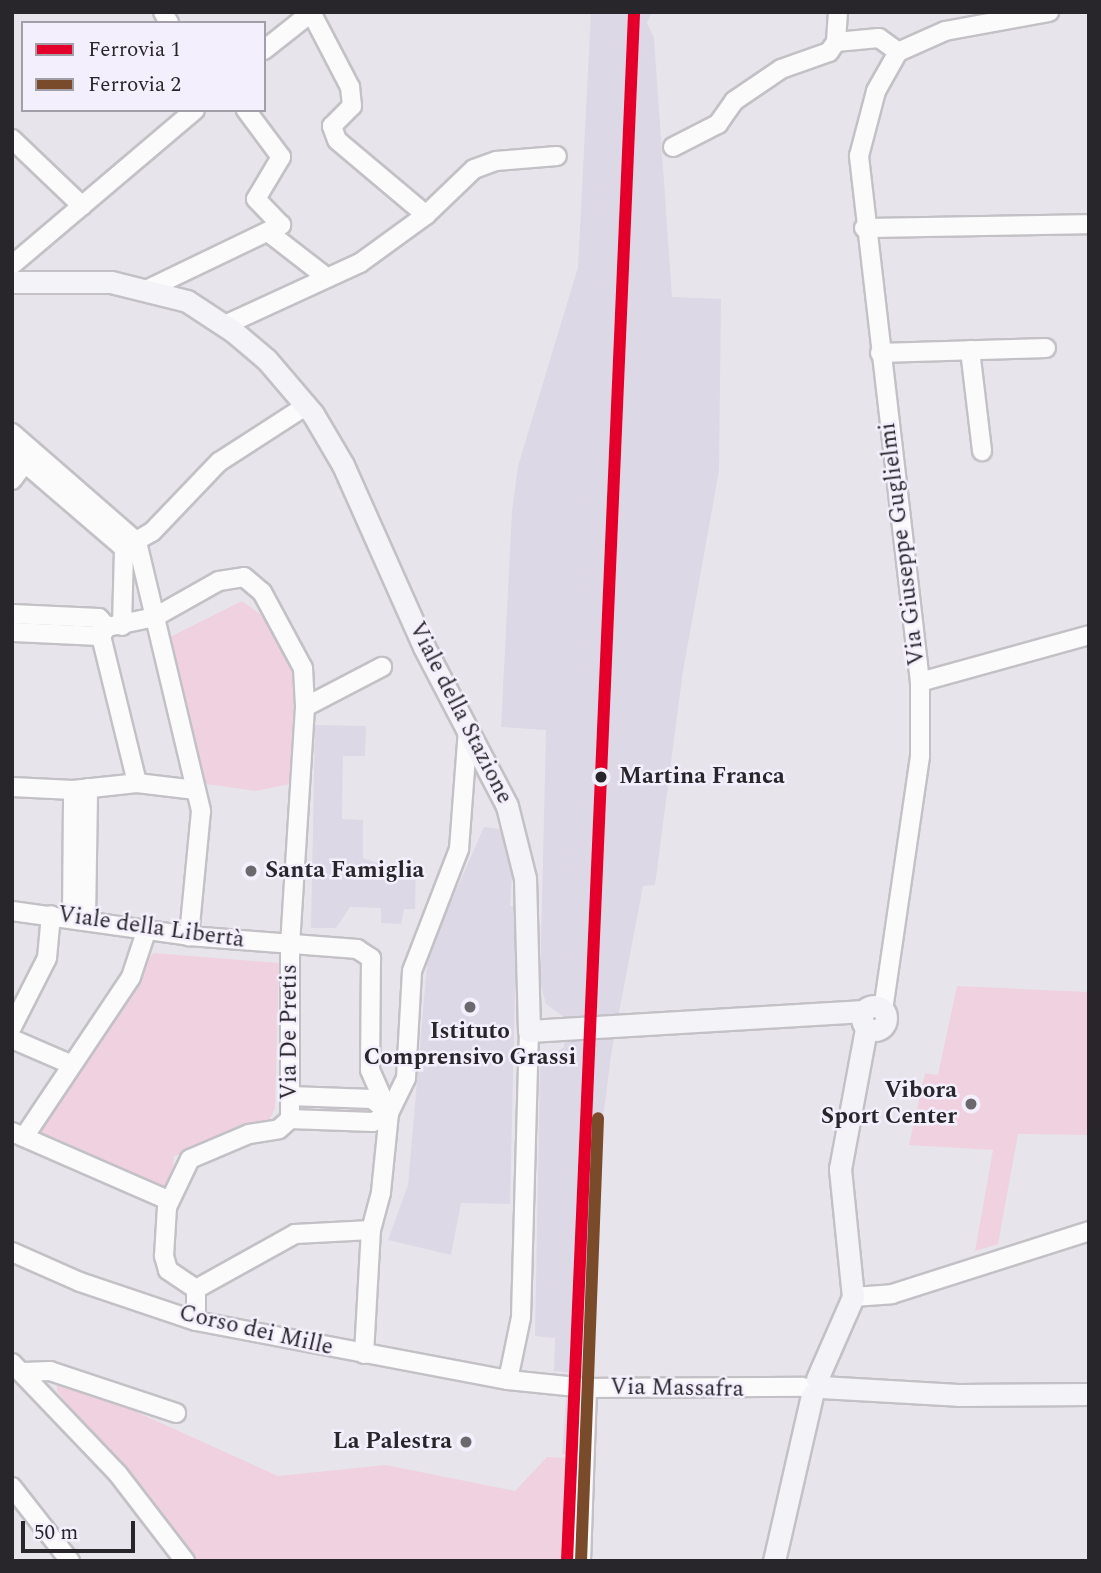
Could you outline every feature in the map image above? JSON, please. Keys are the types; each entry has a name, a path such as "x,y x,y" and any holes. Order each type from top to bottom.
{"main road":[{"name":"Viale della Stazione","path":"12,282 76,279 148,289 187,301 225,325 267,360 307,405 343,465 424,647 494,774 521,854 529,1031"},
{"path":"529,1031 816,1011 871,1019 844,1130 840,1169 853,1297 813,1387 773,1559"},
{"name":"Via Massafra","path":"813,1387 958,1395 1089,1394"}],"street":[{"path":"266,48 312,12 350,87 352,106 332,126 337,140 426,215"},
{"path":"673,148 718,124 734,101 781,69 829,52 836,42 838,12"},
{"path":"836,42 878,38 898,52 945,31 1049,12"},
{"name":"Via Giuseppe Guglielmi","path":"871,1019 892,960 920,756 920,682 864,228 859,156 876,91 898,52"},
{"path":"12,265 193,112"},
{"path":"247,112 281,157 256,199 274,228 325,276"},
{"path":"12,139 82,206"},
{"path":"225,325 368,258 426,215 474,169 496,161 556,156"},
{"path":"864,228 1089,224"},
{"path":"148,289 274,228"},
{"path":"880,353 1046,348"},
{"path":"970,350 982,451"},
{"path":"137,783 110,630 130,545 152,532 219,462 307,405"},
{"path":"12,433 130,545 155,617 201,811 189,936"},
{"path":"12,480 18,458 130,545"},
{"name":"Via De Pretis","path":"155,617 219,582 244,577 262,592 284,627 303,668 305,707 290,944 290,1119"},
{"path":"12,614 99,618 110,630"},
{"path":"12,632 110,630 155,617"},
{"path":"920,682 1089,635"},
{"path":"305,707 382,667"},
{"path":"364,1354 371,1230 381,1192 389,1113 406,1077 412,971 458,849 468,728"},
{"path":"12,788 80,789 137,783 196,790"},
{"path":"79,918 80,789"},
{"name":"Viale della Libertà","path":"12,911 79,918 189,936 357,949 371,958 370,1070 389,1113"},
{"path":"12,1027 47,958 51,915"},
{"path":"147,929 131,977 18,1135 170,1201"},
{"name":"Viale della Stazione","path":"508,1380 521,1317 529,1031"},
{"path":"12,1039 70,1064"},
{"path":"290,1096 372,1099 389,1113"},
{"path":"195,1289 168,1270 162,1228 170,1201 190,1159 249,1134 279,1129 290,1119 373,1122 389,1113"},
{"path":"195,1289 295,1234 371,1230"},
{"path":"853,1297 892,1294 1089,1231"},
{"name":"Corso dei Mille","path":"12,1252 80,1282 196,1321 508,1380"},
{"path":"195,1289 196,1321"},
{"path":"18,1368 50,1371 176,1413"},
{"path":"18,1368 118,1474 185,1561"},
{"name":"Via Massafra","path":"508,1380 587,1388 813,1387"},
{"path":"581,1561 587,1388"},
{"path":"12,1487 70,1561"}],"shaded area":[{"path":"591,12 652,12 647,23 654,38 672,297 721,299 719,471 683,671 655,885 643,886 611,1055 591,1214 578,1379 578,1456 562,1454 568,1372 554,1371 555,1338 535,1336 540,1066 564,1047 565,1018 546,1004 540,983 546,730 501,727 512,511 518,466 578,267"},
{"path":"242,601 260,614 282,645 295,674 290,784 256,791 206,784 191,729 164,657 168,638"},
{"path":"315,725 366,726 365,756 343,756 342,819 363,820 363,858 393,869 416,867 415,909 404,909 401,924 381,923 381,908 350,907 336,928 311,928"},
{"name":"Istituto Comprensivo Grassi","path":"484,827 501,829 513,861 510,906 517,906 510,1204 461,1203 451,1255 388,1240 408,1185 428,954"},
{"path":"154,953 279,963 275,1108 270,1119 265,1123 241,1126 213,1145 174,1156 170,1201 24,1137 131,977"},
{"name":"Vibora Sport Center","path":"957,986 1089,992 1089,1135 1018,1134 998,1244 975,1251 993,1150 909,1145 925,1073 938,1075"},
{"path":"57,1376 278,1476 386,1465 515,1491 547,1457 565,1458 562,1561 187,1561 57,1391"}],"rail line":[{"name":"1","path":"567,1561 634,12"},
{"name":"2","path":"581,1561 598,1118"}],"place":[{"name":"Martina Franca","path":"601,777"},
{"name":"Santa Famiglia","path":"251,871"},
{"name":"Istituto Comprensivo Grassi","path":"470,1007"},
{"name":"Vibora Sport Center","path":"971,1104"},
{"name":"La Palestra","path":"466,1442"}]}
